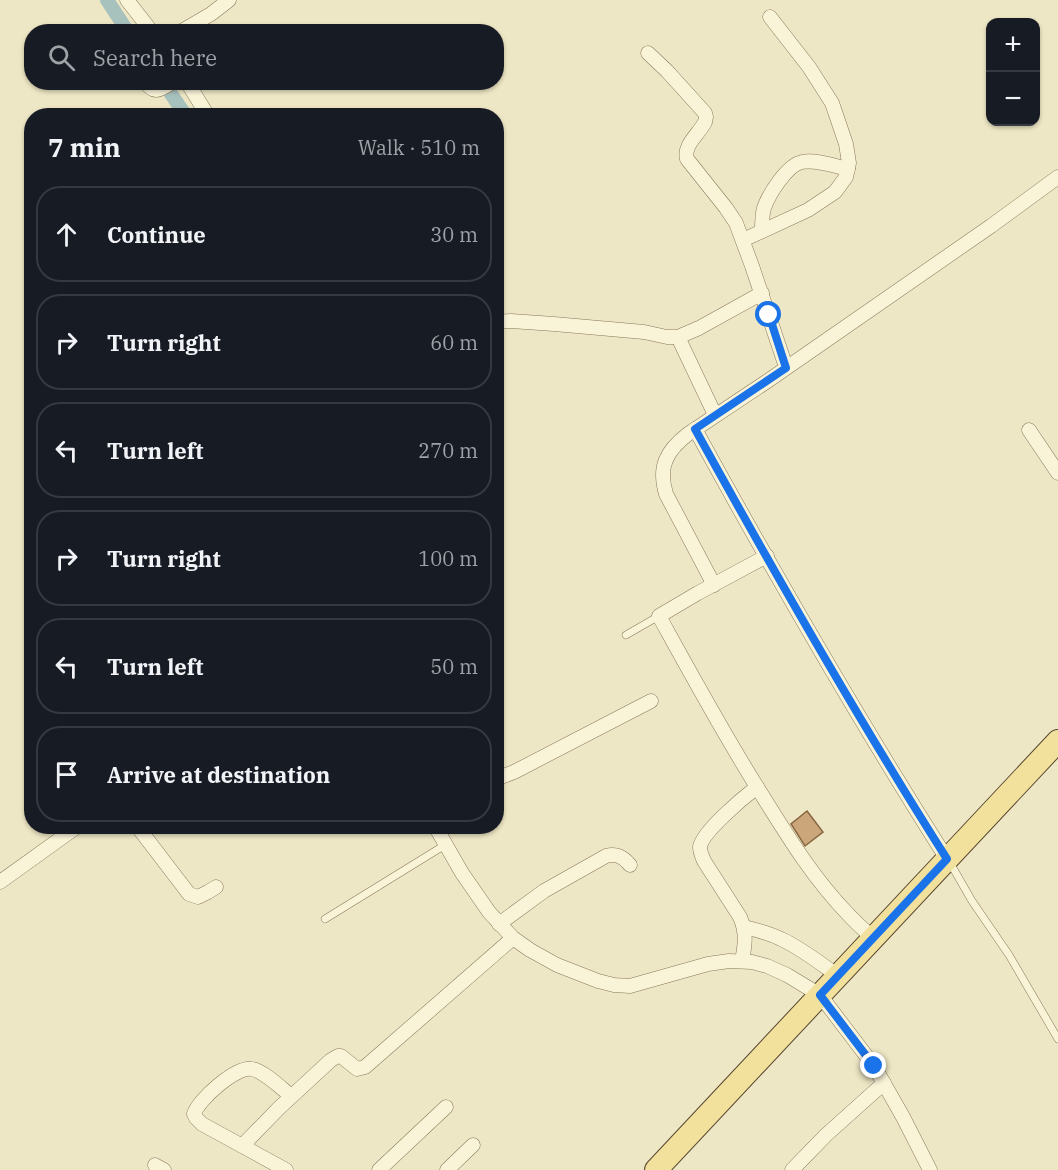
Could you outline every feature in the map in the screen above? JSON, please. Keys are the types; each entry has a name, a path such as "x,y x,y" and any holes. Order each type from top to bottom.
{"main road":[{"path":"656,1170 1058,741"}],"street":[{"path":"127,0 146,24"},
{"path":"195,24 211,15 229,0"},
{"path":"743,240 808,210 835,192 846,177 849,163 846,144 832,103 809,67 770,17"},
{"path":"648,53 705,113 705,122 687,147 686,154 692,166 736,223 786,368"},
{"path":"186,90 201,108"},
{"path":"762,231 762,215 770,194 793,166 809,161 848,169"},
{"path":"714,585 670,505 663,485 664,461 678,441 991,226 1058,177"},
{"path":"504,321 644,332 678,337 762,293"},
{"path":"678,337 715,415"},
{"path":"695,429 862,723 947,859"},
{"path":"1029,430 1058,474"},
{"path":"766,556 659,616 709,706 799,853 822,885 873,938"},
{"path":"504,776 651,701"},
{"path":"742,961 746,937 744,927 704,861 700,845 711,829 757,787"},
{"path":"0,882 67,834"},
{"path":"143,834 189,894 198,897 216,887"},
{"path":"439,834 462,873 499,924 513,939 557,965 598,981 630,986 708,964 729,961 752,962 787,975 820,995 884,1083 924,1167"},
{"path":"499,924 544,891 606,856 618,855 630,865"},
{"path":"744,927 782,939 838,976"},
{"path":"242,1146 291,1096 331,1060 338,1056 357,1069 365,1067 513,939"},
{"path":"286,1170 202,1124 195,1114 199,1104 226,1080 247,1068 263,1073 291,1096"},
{"path":"792,1170 826,1135 884,1083"},
{"path":"379,1170 446,1107"},
{"path":"447,1170 473,1145"}],"lane":[{"path":"146,90 151,94 168,90"},
{"path":"626,635 659,616"},
{"path":"325,919 445,844"},
{"path":"947,859 1009,956 1058,1040"}],"building":[{"path":"807,811 823,832 805,846 791,824"}],"waterway":[{"path":"107,0 123,24"},
{"path":"168,90 181,108"}],"route":[{"path":"769,315 786,368 695,429 862,723 947,859 820,995 874,1066"}]}
